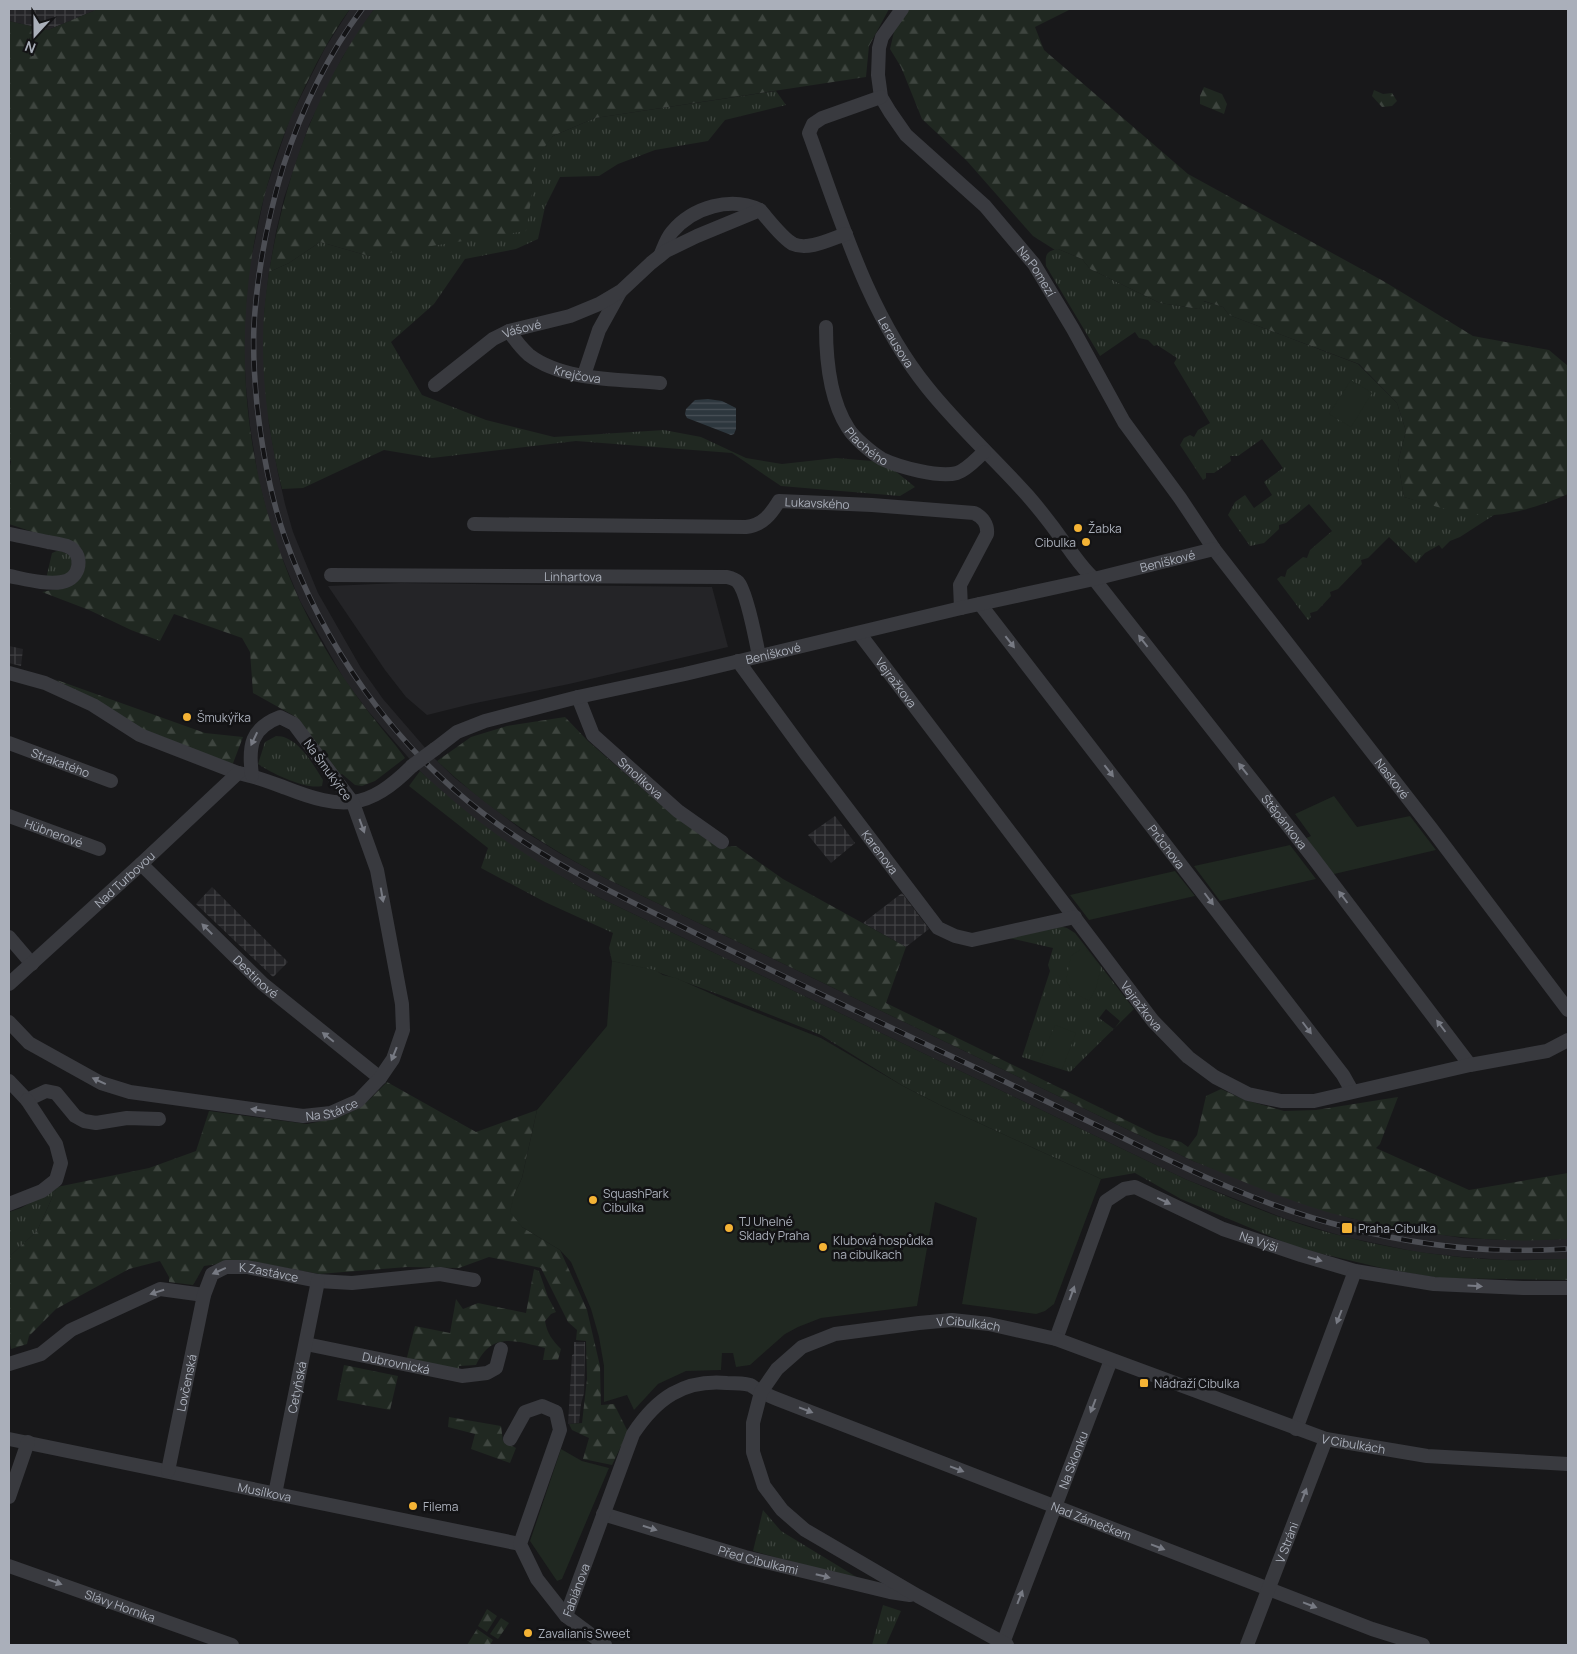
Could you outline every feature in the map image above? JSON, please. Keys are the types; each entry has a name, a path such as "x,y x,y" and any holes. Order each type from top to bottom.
{"street":[{"name":"Na Pomezí","path":"902,9 882,37 879,48 878,75 881,97 906,135 985,206 1034,264 1073,329 1124,422 1180,498 1214,549"},
{"name":"Lerausova","path":"881,97 822,118 813,124 809,133 846,234 880,316 926,387 984,452 1027,495 1052,525 1083,569 1094,579"},
{"name":"Vášové","path":"660,256 666,241 673,231 682,223 704,210 726,203 746,204 760,210"},
{"path":"760,210 786,239 800,246 825,242 846,234"},
{"name":"Vášové","path":"435,385 493,339 510,331 570,316 599,304 621,291 660,256 697,236 760,210"},
{"name":"Vášové","path":"584,375 599,330 621,291"},
{"name":"Plachého","path":"826,327 828,366 832,388 848,428 859,440 882,458 913,470 945,474 958,472 971,465 984,452"},
{"name":"Krejčova","path":"510,331 519,345 530,355 544,364 571,374 660,383"},
{"name":"Lukavského","path":"474,524 746,527 758,525 765,520 779,501 872,505 974,513 984,522 988,530 960,585 961,608"},
{"path":"9,576 47,582 63,582 72,578 78,571 79,560 75,551 67,546 10,534"},
{"name":"Beníškové","path":"353,803 373,796 391,786 412,766 457,732 485,721 578,697 1094,579 1214,549"},
{"name":"Naskové","path":"1214,549 1351,723 1568,1010"},
{"name":"Linhartova","path":"331,575 727,577 738,582 742,589 759,656"},
{"name":"Štěpánkova","path":"1094,579 1311,855 1470,1065"},
{"name":"Průchova","path":"980,604 1191,876 1343,1075 1352,1091"},
{"name":"Vejražkova","path":"859,632 1153,1021 1188,1057 1215,1077 1248,1094 1281,1101 1314,1101 1470,1065 1547,1051 1568,1040"},
{"name":"Karenova","path":"738,661 938,928 955,936 972,940 1075,917"},
{"name":"Na Šmukýřce","path":"9,673 45,683 94,705 140,735 316,799 335,803 353,803"},
{"name":"Smolíkova","path":"578,697 593,735 678,811 722,842"},
{"name":"Na Šmukýřce","path":"245,774 250,748 256,732 269,721 280,716 294,724 353,803"},
{"name":"Strakatého","path":"9,743 111,781"},
{"name":"Nad Turbovou","path":"9,984 245,774"},
{"name":"Na Stárce","path":"9,1022 29,1043 101,1083 130,1092 304,1116 331,1113 358,1101 380,1078 393,1059 403,1030 402,1004 378,870 353,803"},
{"name":"Hübnerové","path":"9,816 99,849"},
{"name":"Destinové","path":"142,864 263,984 380,1078"},
{"path":"9,937 32,964"},
{"path":"9,1081 26,1100 56,1144 61,1163 56,1180 42,1191 9,1204"},
{"path":"26,1100 46,1091 56,1093 75,1116 84,1122 96,1123 127,1118 159,1119"},
{"name":"Na Výši","path":"1056,1339 1106,1201 1124,1189 1135,1187 1223,1229 1355,1271 1434,1284 1568,1288"},
{"name":"K Zastávce","path":"204,1295 212,1274 226,1267 246,1267 318,1281 352,1283 440,1274 474,1280"},
{"path":"1296,1429 1355,1271"},
{"name":"Cetyňská","path":"275,1494 318,1281"},
{"path":"9,1364 41,1354 71,1330 160,1288 204,1295"},
{"name":"Lovčenská","path":"168,1471 204,1295"},
{"name":"V Cibulkách","path":"1005,1644 805,1530 782,1510 764,1486 753,1452 753,1423 761,1392 777,1369 802,1347 835,1334 919,1323 952,1320 989,1324 1056,1339 1326,1439 1427,1456 1568,1464"},
{"name":"Dubrovnická","path":"306,1344 462,1376 487,1373 496,1368 501,1349"},
{"name":"Na Sklonku","path":"1005,1644 1054,1507 1111,1360"},
{"name":"Fabiánova","path":"566,1616 634,1434 644,1417 657,1404 673,1393 693,1384 718,1382 749,1385 761,1392"},
{"name":"Nad Zámečkem","path":"761,1392 1372,1629 1423,1645"},
{"path":"510,1439 525,1412 542,1406 556,1412 560,1430 520,1544"},
{"name":"Musílkova","path":"9,1439 520,1544"},
{"name":"V Stráni","path":"1247,1645 1326,1439"},
{"path":"9,1497 28,1442"},
{"name":"Před Cibulkami","path":"603,1514 745,1557 890,1592 918,1596"},
{"name":"Fabiánova","path":"520,1544 537,1579 566,1616"},
{"name":"Slávy Horníka","path":"9,1566 232,1645"},
{"path":"566,1616 605,1645"}],"shaded area":[{"path":"9,9 98,9 48,30 9,21"},
{"path":"350,9 374,9 342,58 309,125 284,198 276,232 264,315 264,351 269,424 278,473 293,532 318,593 361,668 383,699 434,758 456,779 522,830 605,878 1193,1161 1350,1218 1462,1238 1506,1240 1568,1239 1568,1259 1505,1260 1461,1257 1417,1252 1345,1237 1286,1219 1185,1179 596,896 511,846 443,794 420,771 368,711 344,679 300,601 274,538 266,509 258,477 246,387 244,352 249,269 265,192 290,118 325,48"},
{"path":"695,400 722,401 736,408 736,429 734,434 731,435 687,418 685,414 686,409"},
{"path":"401,583 712,587 728,647 427,715 406,697 385,670 328,586"},
{"path":"9,646 23,649 21,666 9,663"},
{"path":"835,816 855,843 831,863 808,835"},
{"path":"212,887 288,962 273,977 196,904"},
{"path":"902,893 929,929 906,947 863,923"},
{"path":"574,1342 585,1342 584,1393 579,1423 568,1424 572,1355 574,1354"}],"green space":[{"path":"98,9 350,9 329,41 311,74 276,158 258,221 248,284 245,348 248,412 258,476 275,538 299,599 322,642 348,684 405,758 375,781 362,786 355,785 342,774 337,776 296,717 253,693 250,652 242,638 174,614 160,641 42,592 66,587 77,580 75,546 9,524 9,472 11,461 9,460 9,21 48,30"},
{"path":"374,9 889,9 869,46 866,77 595,118 553,136 532,163 532,194 526,231 369,256 320,242 289,263 269,272 284,202 306,134 336,69"},
{"path":"908,9 1071,9 1035,27 1044,50 1188,174 1385,282 1473,336 1549,350 1568,366 1568,494 1532,508 1494,515 1461,512 1404,497 1398,462 1406,431 1397,403 1359,364 1229,315 1223,307 1204,301 1199,309 1160,303 1090,269 1082,259 1058,249 1055,250 1033,236 967,161 922,119 901,67 890,49 896,23"},
{"path":"1204,87 1222,94 1227,104 1224,114 1200,104 1200,96"},
{"path":"1374,90 1383,94 1392,93 1397,101 1392,106 1382,107 1372,96"},
{"path":"776,91 786,105 725,120 708,141 655,150 618,164 599,176 560,177 545,207 538,239 516,249 465,259 434,304 391,342 422,395 486,420 554,437 664,430 701,437 746,458 782,464 836,458 884,462 915,487 900,496 781,486 732,453 576,441 432,458 384,450 303,488 282,489 269,424 264,380 264,314 269,272 289,263 320,242 369,256 532,194 532,162 553,136 595,118"},
{"path":"1058,249 1082,259 1090,269 1160,303 1199,309 1203,301 1223,307 1229,315 1358,364 1397,403 1406,431 1398,462 1404,497 1449,508 1494,515 1460,537 1450,541 1442,549 1439,545 1425,553 1416,563 1389,537 1368,558 1361,560 1362,564 1338,589 1330,592 1331,596 1317,611 1310,613 1311,617 1308,620 1277,579 1281,576 1285,577 1287,570 1303,557 1307,558 1310,550 1332,531 1309,504 1286,523 1279,525 1279,529 1264,543 1250,546 1228,515 1235,502 1245,495 1254,508 1272,495 1264,482 1283,468 1262,439 1238,456 1230,456 1231,461 1214,473 1206,473 1206,478 1203,480 1180,445 1184,438 1190,435 1194,437 1198,430 1210,423 1174,363 1177,358 1157,345 1154,346 1148,340 1139,338 1135,332 1100,356 1046,266 1047,254"},
{"path":"1351,380 1372,393 1351,427 1329,414"},
{"path":"59,550 72,556 74,572 46,579 52,553"},
{"path":"54,679 205,733 243,737 232,766 145,732 97,702"},
{"path":"565,717 588,741 670,813 720,847 736,846 783,879 906,947 886,1003 1156,1135 1181,1142 1188,1147 1197,1135 1206,1096 1221,1089 1245,1100 1284,1111 1316,1110 1398,1097 1380,1144 1376,1148 1469,1190 1568,1173 1568,1239 1485,1239 1446,1236 1388,1227 1310,1207 1193,1161 605,878 517,826 476,795 437,761 471,737 507,726"},
{"path":"276,736 284,737 298,745 323,780 322,786 307,786 298,783 271,772 258,764 265,742"},
{"path":"420,771 461,807 504,840 548,869 596,896 1185,1179 1305,1226 1385,1246 1424,1253 1484,1259 1568,1259 1568,1280 1439,1278 1386,1269 1298,1248 1181,1199 1135,1173 1101,1179 942,1106 903,1086 821,1035 652,970 612,961 609,948 613,933 545,902 481,868 488,848 409,786"},
{"path":"1334,796 1357,827 1410,816 1436,850 1330,875 1304,839 1311,836 1295,814"},
{"path":"1290,845 1316,879 1220,901 1194,866"},
{"path":"1175,871 1195,896 1089,920 1070,895"},
{"path":"1059,926 1067,928 1075,933 1134,1009 1115,1028 1120,1021 1106,1009 1099,1018 1114,1029 1070,1072 1022,1057 1050,971 1048,965 1053,948 1009,938"},
{"path":"1081,949 1086,949 1101,967 1096,988 1089,1001 1073,992 1066,981 1071,956"},
{"path":"612,961 655,970 663,975 676,978 732,1003 821,1038 903,1086 942,1106 1101,1179 1054,1304 1045,1311 1036,1314 962,1304 977,1218 935,1202 917,1306 821,1318 785,1334 750,1365 736,1367 733,1353 722,1353 721,1370 686,1371 658,1384 634,1410 627,1395 604,1402 604,1366 599,1337 591,1309 571,1262 560,1250 522,1227 510,1212 514,1195 522,1178 537,1110 607,1026"},
{"path":"1055,1025 1076,1033 1062,1069 1040,1060"},
{"path":"387,1082 476,1132 537,1110 522,1178 514,1195 522,1227 560,1250 587,1310 600,1366 601,1405 614,1404 628,1432 612,1465 583,1459 589,1438 572,1430 569,1424 582,1423 587,1379 586,1341 576,1340 577,1330 568,1322 541,1268 489,1257 459,1268 407,1267 319,1274 245,1260 204,1266 193,1285 169,1282 169,1277 160,1261 129,1269 56,1309 29,1336 27,1344 11,1349 9,1336 9,1257 37,1231 57,1187 149,1168 196,1151 209,1111 307,1124 337,1118 355,1110 370,1099"},
{"path":"57,1187 37,1231 9,1257 9,1212 21,1208"},
{"path":"534,1269 539,1271 548,1297 556,1312 551,1314 545,1321 550,1336 561,1349 558,1360 543,1360 545,1348 515,1341 506,1341 489,1347 482,1354 476,1365 459,1366 459,1372 406,1361 415,1326 450,1333 456,1299 463,1309 478,1303 526,1313"},
{"path":"344,1365 398,1376 390,1410 337,1400"},
{"path":"449,1417 501,1426 503,1441 516,1448 510,1463 471,1449 475,1434 448,1427"},
{"path":"561,1449 582,1461 609,1468 562,1579 557,1581 530,1541"},
{"path":"763,1510 781,1531 863,1581 753,1551"},
{"path":"883,1605 901,1611 886,1645 872,1645"},
{"path":"487,1609 497,1616 487,1632 478,1626"},
{"path":"501,1618 509,1623 498,1639 490,1634"},
{"path":"477,1629 493,1640 490,1645 467,1645"}],"railway":[{"path":"362,9 326,65 298,125 283,167 273,202 259,274 254,334 255,382 267,472 285,538 301,578 319,617 341,654 391,725 420,757 451,787 484,814 508,832 559,864 639,906 815,991 1231,1188 1290,1211 1369,1233 1447,1246 1486,1249 1568,1249"}],"place":[{"name":"Žabka","path":"1078,528"},
{"name":"Cibulka","path":"1086,542"},
{"name":"Šmukýřka","path":"187,717"},
{"name":"SquashPark Cibulka","path":"593,1200"},
{"name":"TJ Uhelné Sklady Praha","path":"729,1228"},
{"name":"Praha-Cibulka","path":"1347,1228"},
{"name":"Klubová hospůdka na cibulkach","path":"823,1247"},
{"name":"Nádraží Cibulka","path":"1144,1383"},
{"name":"Filema","path":"413,1506"},
{"name":"Zavalianis Sweet","path":"528,1633"}]}
